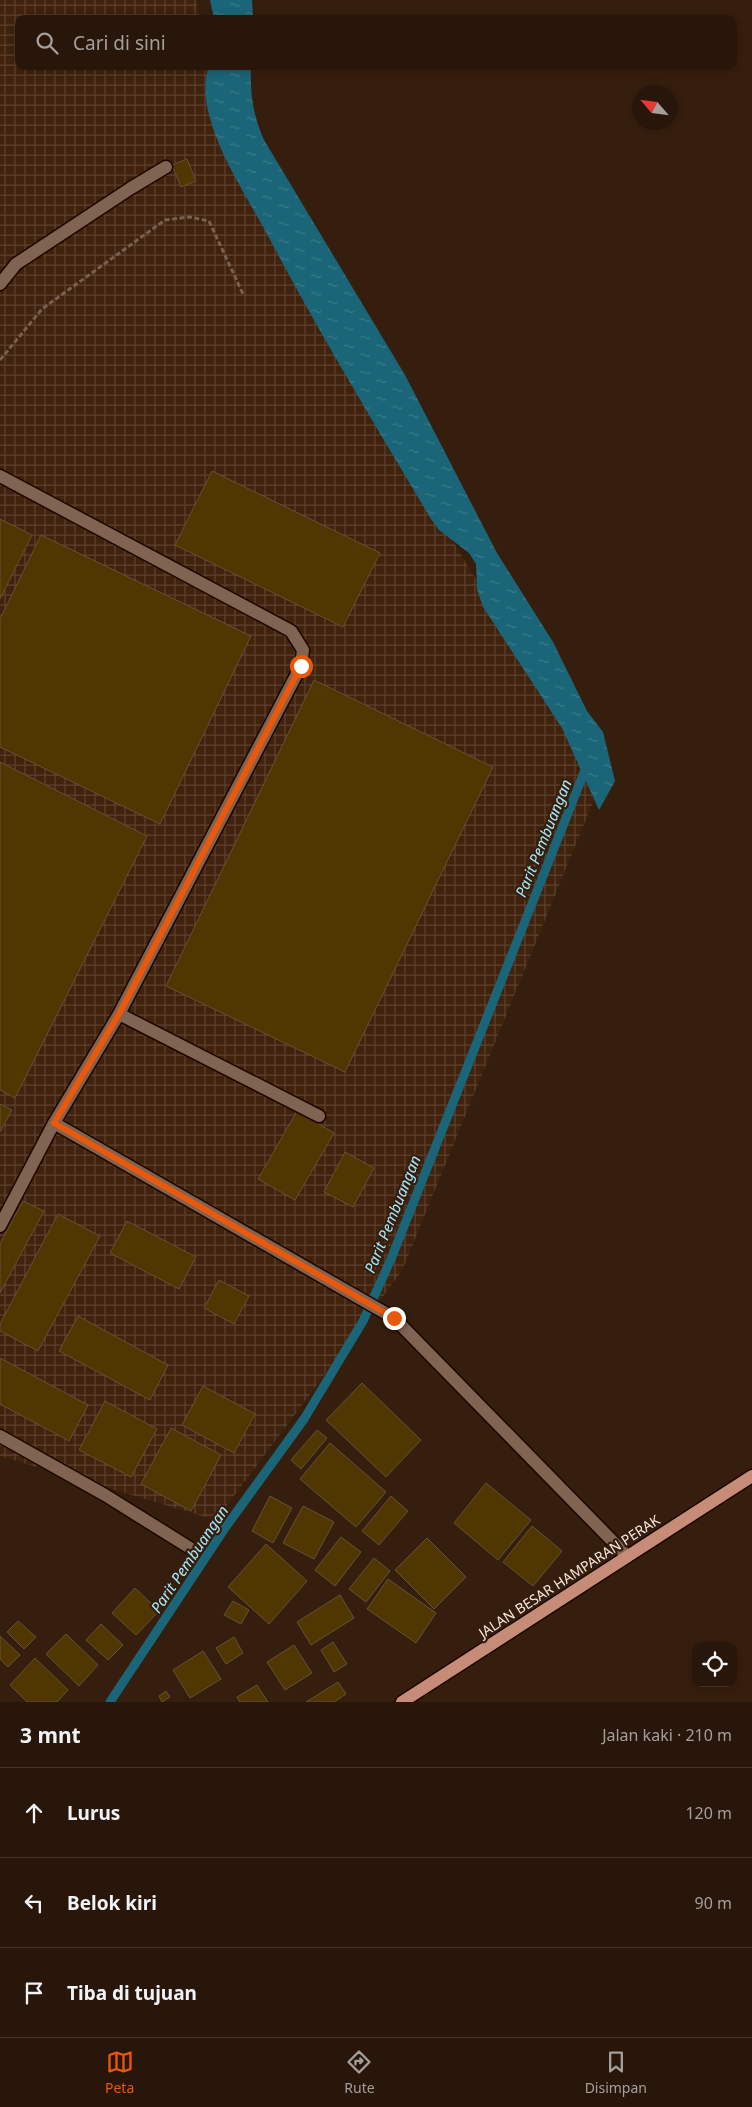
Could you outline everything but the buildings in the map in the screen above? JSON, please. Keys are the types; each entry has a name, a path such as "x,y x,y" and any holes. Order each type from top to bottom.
{"main road":[{"name":"JALAN BESAR HAMPARAN PERAK","path":"402,1702 752,1476"}],"lane":[{"path":"0,284 16,264 166,167"},
{"path":"0,476 291,631 303,650 301,666 119,1014 54,1123 0,1226"},
{"path":"119,1014 319,1116"},
{"path":"54,1123 394,1318 627,1556"},
{"path":"0,1436 105,1495 190,1548"}],"path":[{"path":"0,360 42,309 165,220 189,217 209,221 243,294"}],"shaded area":[{"path":"0,0 196,0 199,15 15,15 15,70 212,70 442,523 600,785 402,1271 216,1520 0,1456"}],"water":[{"path":"210,0 252,0 253,15 213,15"},
{"path":"208,70 251,70 253,104 264,140 405,375 497,553 553,642 587,711 603,732 615,781 599,810 562,728 483,607 477,589 476,564 469,553 439,530 431,519 306,306 233,174 218,143 208,111 206,77"}],"waterway":[{"name":"Parit Pembuangan","path":"110,1702 225,1528 304,1419 363,1321 391,1259 587,765"}],"route":[{"path":"301,666 119,1014 54,1123 394,1318"}]}
